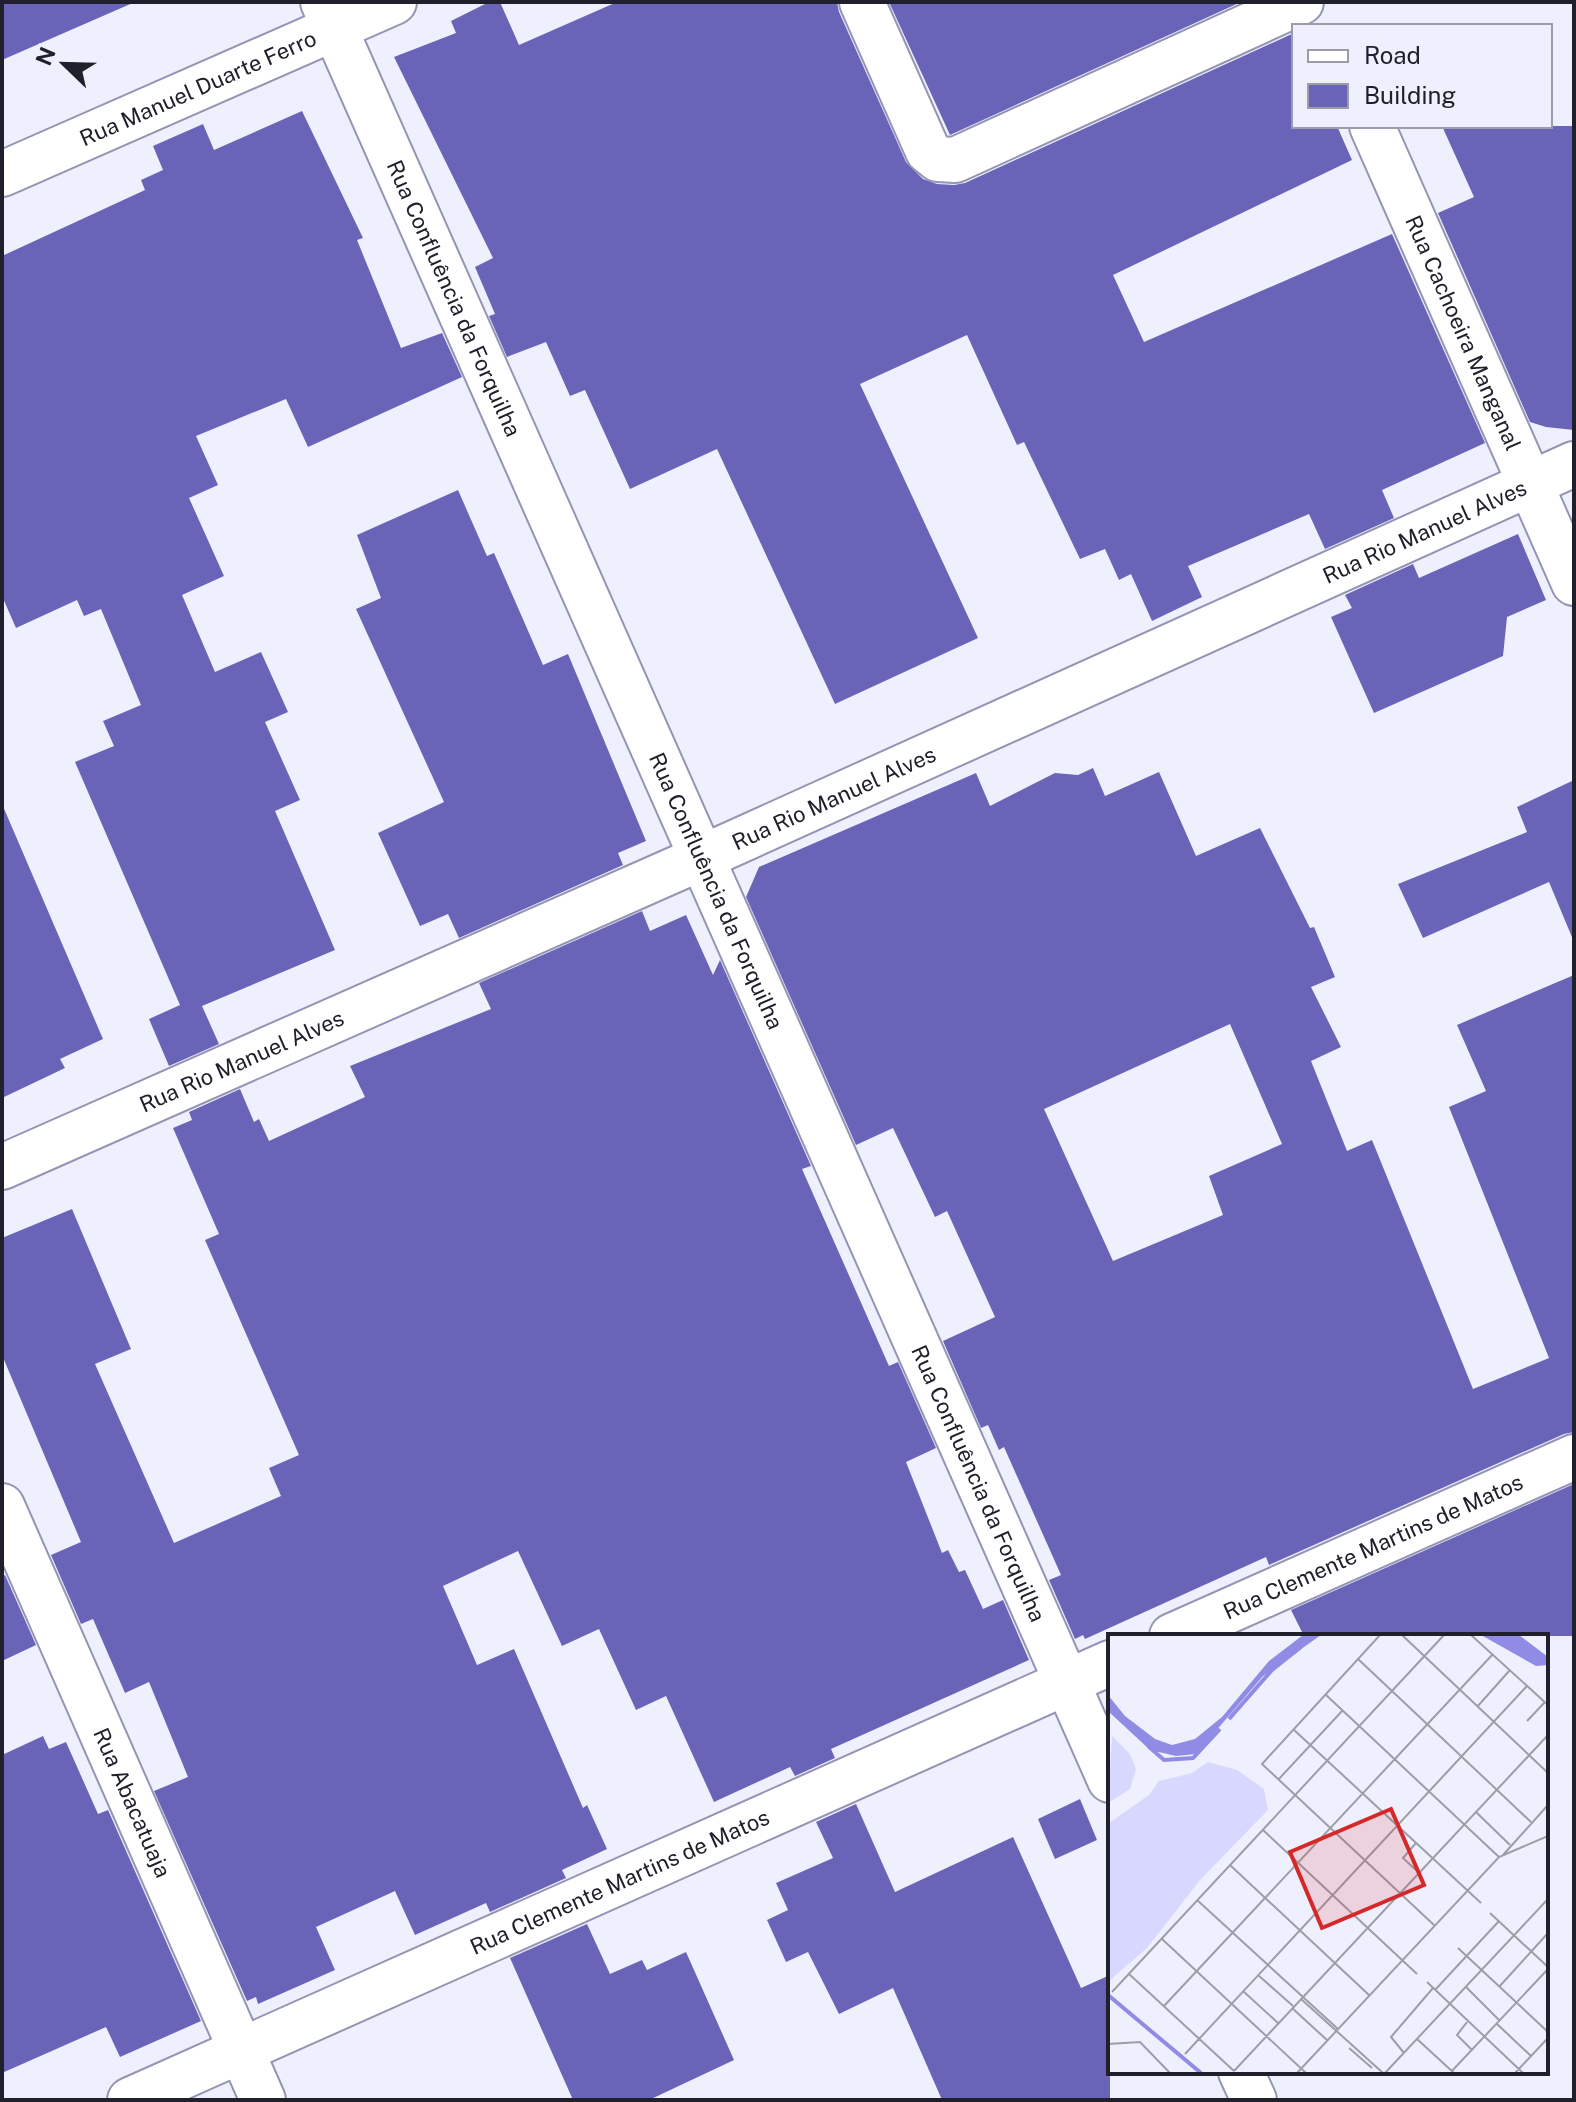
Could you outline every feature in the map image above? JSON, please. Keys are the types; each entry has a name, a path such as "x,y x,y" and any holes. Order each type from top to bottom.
{"street":[{"name":"Rua Manuel Duarte Ferro","path":"2,174 329,15 394,2"},
{"path":"862,2 928,151 938,159 955,160 1301,2"},
{"path":"1317,2 1327,24"},
{"name":"Rua Confluência da Forquilha","path":"329,15 1108,1776"},
{"name":"Rua Cachoeira Manganal","path":"1373,128 1574,583"},
{"name":"Rua Rio Manuel Alves","path":"2,1167 701,858 1574,464"},
{"name":"Rua Clemente Martins de Matos","path":"1176,1634 1574,1457"},
{"name":"Rua Abacatuaja","path":"2,1506 263,2100"},
{"name":"Rua Clemente Martins de Matos","path":"130,2100 1108,1664"},
{"path":"1242,2074 1254,2100"}],"building":[{"path":"2,2 135,2 2,60"},
{"path":"489,2 500,2 519,45 617,2 837,2 906,162 923,179 954,185 965,183 1292,34 1292,128 1338,128 1352,160 1113,275 1144,342 1392,234 1485,443 1382,490 1394,518 1325,549 1309,514 1188,566 1202,597 1152,621 1131,574 1119,580 1105,549 1080,559 1024,442 1017,445 967,335 860,384 978,638 835,704 717,449 630,489 585,390 570,396 546,342 507,357 489,316 495,314 475,267 493,258 394,57 456,33 451,21"},
{"path":"889,2 1241,2 950,135"},
{"path":"302,111 363,238 357,240 401,348 442,333 462,377 308,447 286,399 196,436 218,485 189,498 224,576 182,595 215,672 261,652 288,712 265,722 300,800 275,811 335,950 202,1006 219,1044 169,1066 149,1019 180,1005 75,762 114,746 103,721 141,705 101,609 84,616 77,600 16,628 2,596 2,256 145,190 141,180 163,170 153,146 203,124 214,150"},
{"path":"1574,126 1574,430 1530,422 1438,213 1474,197 1443,128"},
{"path":"458,490 487,556 494,553 543,665 568,654 646,841 618,853 623,865 459,938 448,914 420,926 378,833 444,802 356,609 381,598 357,535"},
{"path":"1518,534 1546,600 1507,617 1503,656 1374,713 1331,617 1352,608 1345,595 1413,564 1419,578"},
{"path":"1093,768 1105,796 1159,772 1196,856 1260,828 1310,928 1314,927 1335,977 1311,987 1341,1047 1311,1061 1347,1151 1372,1140 1473,1389 1549,1358 1449,1107 1486,1091 1457,1025 1574,975 1574,1432 1269,1565 1266,1557 1085,1639 1083,1635 1075,1639 1049,1580 1061,1575 1004,1447 999,1450 988,1425 981,1428 943,1341 995,1317 947,1211 935,1217 893,1128 856,1145 746,897 759,867 976,773 990,806 1055,773 1078,775","holes":["1230,1024 1282,1144 1209,1176 1223,1215 1113,1261 1044,1109"]},
{"path":"1574,780 1574,942 1549,882 1423,938 1398,884 1527,832 1517,807"},
{"path":"2,804 103,1039 60,1059 65,1068 2,1098"},
{"path":"642,911 650,931 686,915 713,975 720,960 811,1166 802,1169 889,1366 898,1362 936,1448 906,1462 942,1553 948,1550 959,1572 965,1570 983,1609 1003,1600 1029,1660 831,1749 835,1758 795,1776 790,1767 714,1802 666,1696 636,1710 599,1629 562,1646 518,1551 443,1586 477,1665 514,1649 583,1808 587,1805 607,1849 562,1870 566,1878 490,1912 486,1903 415,1935 395,1891 316,1927 335,1970 258,2004 256,1997 247,2001 154,1791 188,1777 149,1682 125,1693 93,1619 81,1624 51,1555 81,1542 2,1355 2,1238 72,1209 131,1349 95,1364 174,1543 281,1496 269,1468 299,1455 205,1240 219,1234 173,1128 192,1120 189,1112 240,1089 254,1122 259,1119 269,1141 365,1097 350,1066 491,1009 479,983"},
{"path":"1574,1484 1574,1636 1303,1634 1291,1610"},
{"path":"5,1575 36,1645 2,1661 2,1577"},
{"path":"43,1736 49,1749 66,1742 98,1814 108,1810 201,2021 120,2057 106,2027 2,2073 2,1755"},
{"path":"1080,1799 1097,1840 1055,1859 1038,1819"},
{"path":"856,1804 895,1892 1013,1837 1081,1988 1108,1976 1110,2100 942,2100 893,1988 839,2014 808,1952 786,1962 767,1920 788,1910 776,1883 833,1858 816,1822"},
{"path":"587,1924 610,1974 642,1960 647,1970 686,1952 734,2060 649,2100 573,2100 510,1958"}]}
